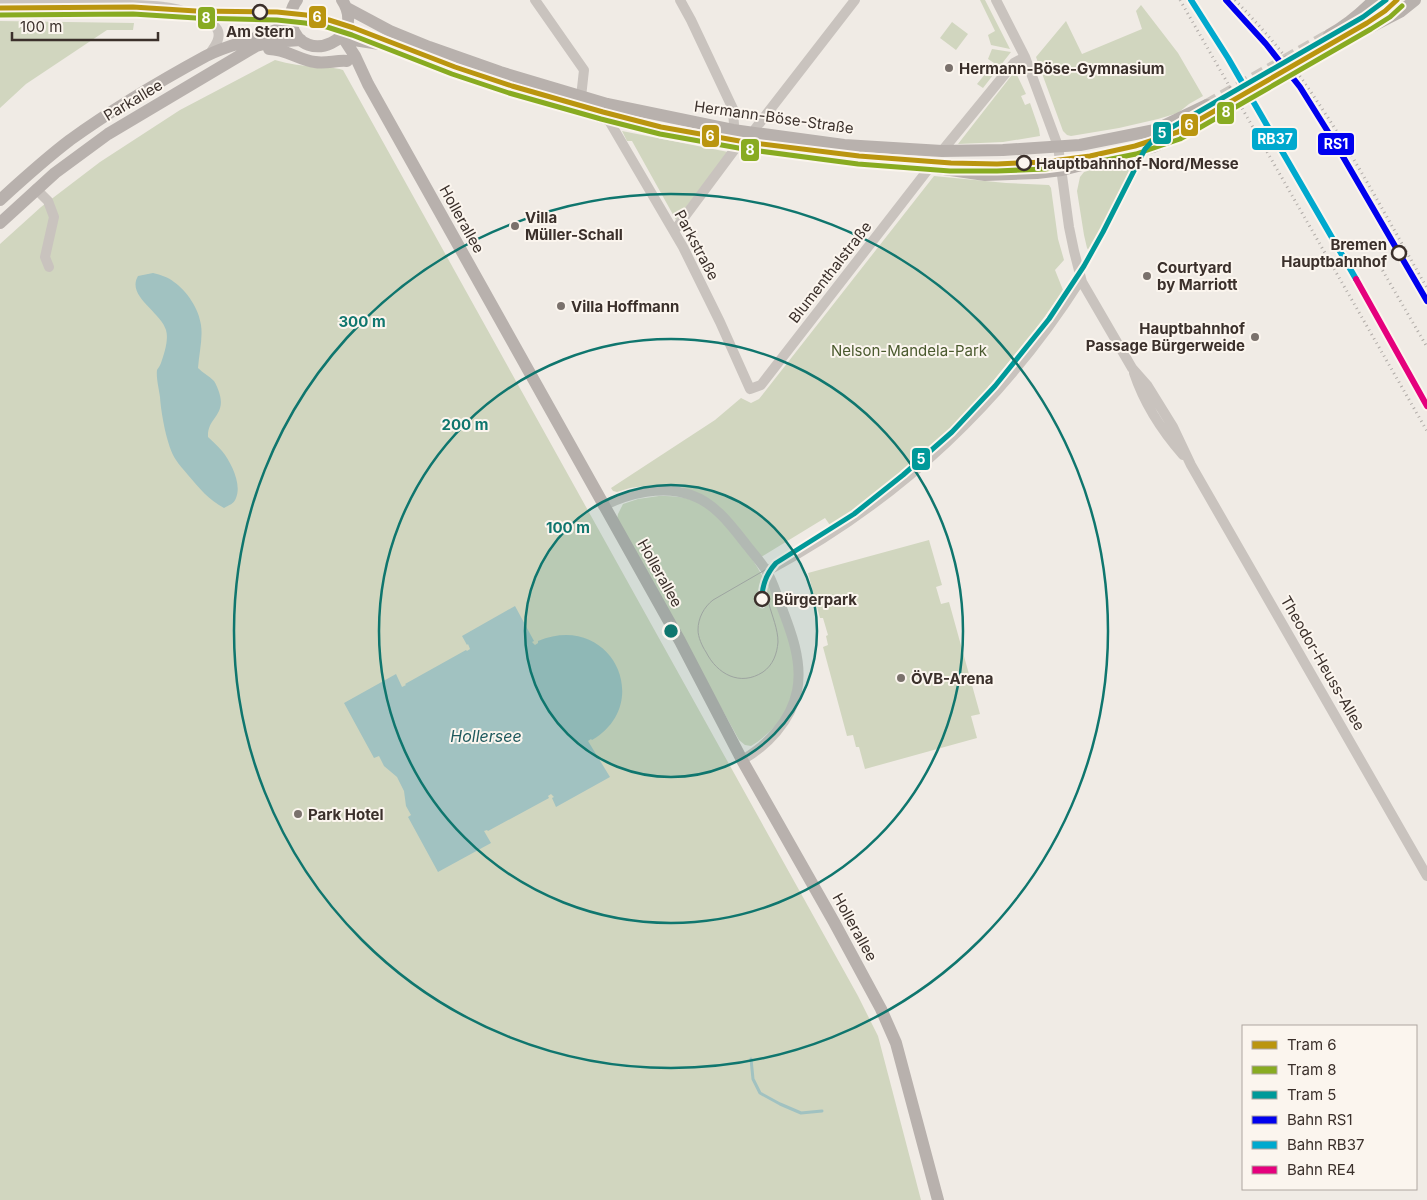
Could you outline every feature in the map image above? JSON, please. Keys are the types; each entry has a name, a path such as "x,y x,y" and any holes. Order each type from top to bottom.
{"main road":[{"path":"296,0 291,21 296,35 301,40 316,46 327,46 342,36 348,23 348,3"},
{"path":"1374,0 1331,41 1400,12 1415,0"},
{"name":"Hermann-Böse-Straße","path":"342,36 354,40 386,45 495,86 608,119 674,134 842,159 930,167 986,175 1062,170 1153,147 1171,139 1210,110 1133,136 1080,145 942,151 844,145 755,134 607,104 500,72 390,31 348,3"},
{"name":"Parkallee","path":"0,200 44,161 98,120 209,55 267,35 291,21"},
{"name":"Hollerallee","path":"342,36 355,56 368,84 680,642 742,760 871,989 896,1043 938,1200"},
{"name":"Parkallee","path":"0,222 55,173 108,134 256,46 271,42 301,40"},
{"name":"Hollerallee","path":"327,46 353,65 368,84"},
{"path":"247,52 271,49 282,50 313,62 347,61"}],"street":[{"path":"167,7 176,0"},
{"path":"535,0 584,70 581,97"},
{"path":"680,0 733,109 733,130"},
{"path":"755,134 756,129 855,0"},
{"name":"Theodor-Heuss-Allee","path":"996,0 1025,57 1058,146 1069,227 1081,279 1132,368 1139,390 1165,432 1191,465 1427,876"},
{"path":"0,5 167,7 206,19 214,24 218,30 219,37 209,55"},
{"path":"942,151 1014,64 1025,57"},
{"name":"Parkstraße","path":"608,119 683,247 750,389"},
{"path":"674,231 738,145"},
{"name":"Blumenthalstraße","path":"750,389 761,386 930,167"},
{"path":"36,190 48,200 54,217 45,257 49,267"},
{"path":"767,572 834,532 868,509 943,447 1011,376 1046,331 1081,279"},
{"path":"603,506 632,494 668,491 692,495 706,502 718,512 767,572 790,628 799,676 793,704 784,722 760,749 742,760"}],"green space":[{"path":"980,0 985,0 1010,49 991,45 988,35 995,31"},
{"path":"1141,5 1178,53 1203,96 1178,113 1158,119 1119,128 1071,136 1067,135 1063,131 1036,57 1066,21 1082,54 1142,29 1136,11"},
{"path":"0,21 134,23 133,30 107,30 26,84 0,108"},
{"path":"952,22 968,34 956,50 940,38"},
{"path":"992,49 1011,52 983,88 977,84 994,63 988,59"},
{"path":"275,60 296,65 343,70 858,996 878,1036 921,1200 0,1200 0,244 41,207 100,162 180,110"},
{"path":"1015,71 1026,94 1021,96 1025,105 1030,103 1040,136 1003,142 958,144"},
{"path":"622,131 728,152 676,220 632,141 627,141"},
{"path":"1123,161 1139,161 1091,253 1087,248 1084,235 1077,191 1080,177 1084,172"},
{"name":"Nelson-Mandela-Park","path":"934,176 1049,185 1058,239 1064,260 1055,270 1063,290 1060,295 1033,333 988,387 991,391 952,431 899,478 832,528 825,518 761,557 697,494 677,485 652,485 617,492 613,491 611,488 715,420 741,398 751,403 759,399"},
{"path":"659,496 695,501 706,507 723,522 755,563 781,614 794,664 792,696 785,713 779,721 766,735 751,746 745,745 739,740 617,519 623,504 638,499"},
{"name":"ÖVB-Arena","path":"929,540 942,585 936,587 941,604 949,602 980,714 971,716 977,738 865,769 859,747 856,747 853,735 847,736 823,647 828,645 826,636 828,635 823,618 820,618 808,573"}],"water":[{"path":"153,273 162,275 179,286 192,301 200,319 202,335 198,368 214,381 221,400 219,412 210,425 208,437 229,461 235,473 238,486 235,500 224,508 204,493 180,466 167,439 157,380 157,370 166,347 166,330 163,323 140,297 136,283 138,276"},
{"name":"Hollersee","path":"515,606 535,645 538,641 564,635 586,639 604,649 616,665 622,685 620,705 611,724 592,740 588,741 610,777 556,807 552,798 554,797 551,794 548,796 549,798 488,831 484,831 491,843 438,872 408,817 411,815 406,806 404,791 397,777 384,766 379,756 374,758 344,703 396,674 402,687 467,651 470,649 462,636"}],"waterway":[{"path":"751,1059 753,1079 760,1093 801,1113 822,1111"}],"tunnel":[{"path":"1207,105 1329,35"},
{"path":"1213,116 1334,46"}],"tram line":[{"name":"5","path":"762,604 764,582 776,563 854,514 903,475 952,432 995,386 1049,319 1084,266 1145,149 1156,137 1363,17 1386,0"},
{"name":"6","path":"0,8 133,7 196,11 277,12 306,15 354,28 455,67 512,86 661,127 745,142 859,156 951,163 997,164 1044,162 1090,156 1135,146 1178,132 1367,23 1397,0"},
{"name":"8","path":"0,15 133,14 277,20 305,23 327,27 352,35 452,74 509,93 660,134 744,149 858,164 950,171 997,171 1045,169 1091,163 1136,154 1180,139 1371,29 1390,17 1402,6"},
{"path":"769,604 778,637 772,663 763,672 746,678 730,676 716,667 699,638 698,626 704,609 713,600 803,548"}],"railway":[{"path":"1180,0 1427,431"},
{"path":"1235,0 1281,52 1323,109 1369,185 1427,288"},
{"path":"1380,266 1427,347"}],"rail line":[{"name":"RB37","path":"1191,0 1228,58 1356,279"},
{"name":"RS1","path":"1226,0 1266,44 1300,87 1335,143 1427,301"},
{"name":"RE4","path":"1356,279 1427,406"}],"place":[{"name":"Am Stern","path":"260,12"},
{"name":"Hermann-Böse-Gymnasium","path":"949,68"},
{"name":"Hauptbahnhof-Nord/Messe","path":"1024,163"},
{"name":"Villa Müller-Schall","path":"515,226"},
{"name":"Bremen Hauptbahnhof","path":"1399,253"},
{"name":"Courtyard by Marriott","path":"1147,276"},
{"name":"Villa Hoffmann","path":"561,306"},
{"name":"Hauptbahnhof Passage Bürgerweide","path":"1255,337"},
{"name":"Bürgerpark","path":"762,599"},
{"name":"ÖVB-Arena","path":"901,678"},
{"name":"Park Hotel","path":"298,814"}]}
